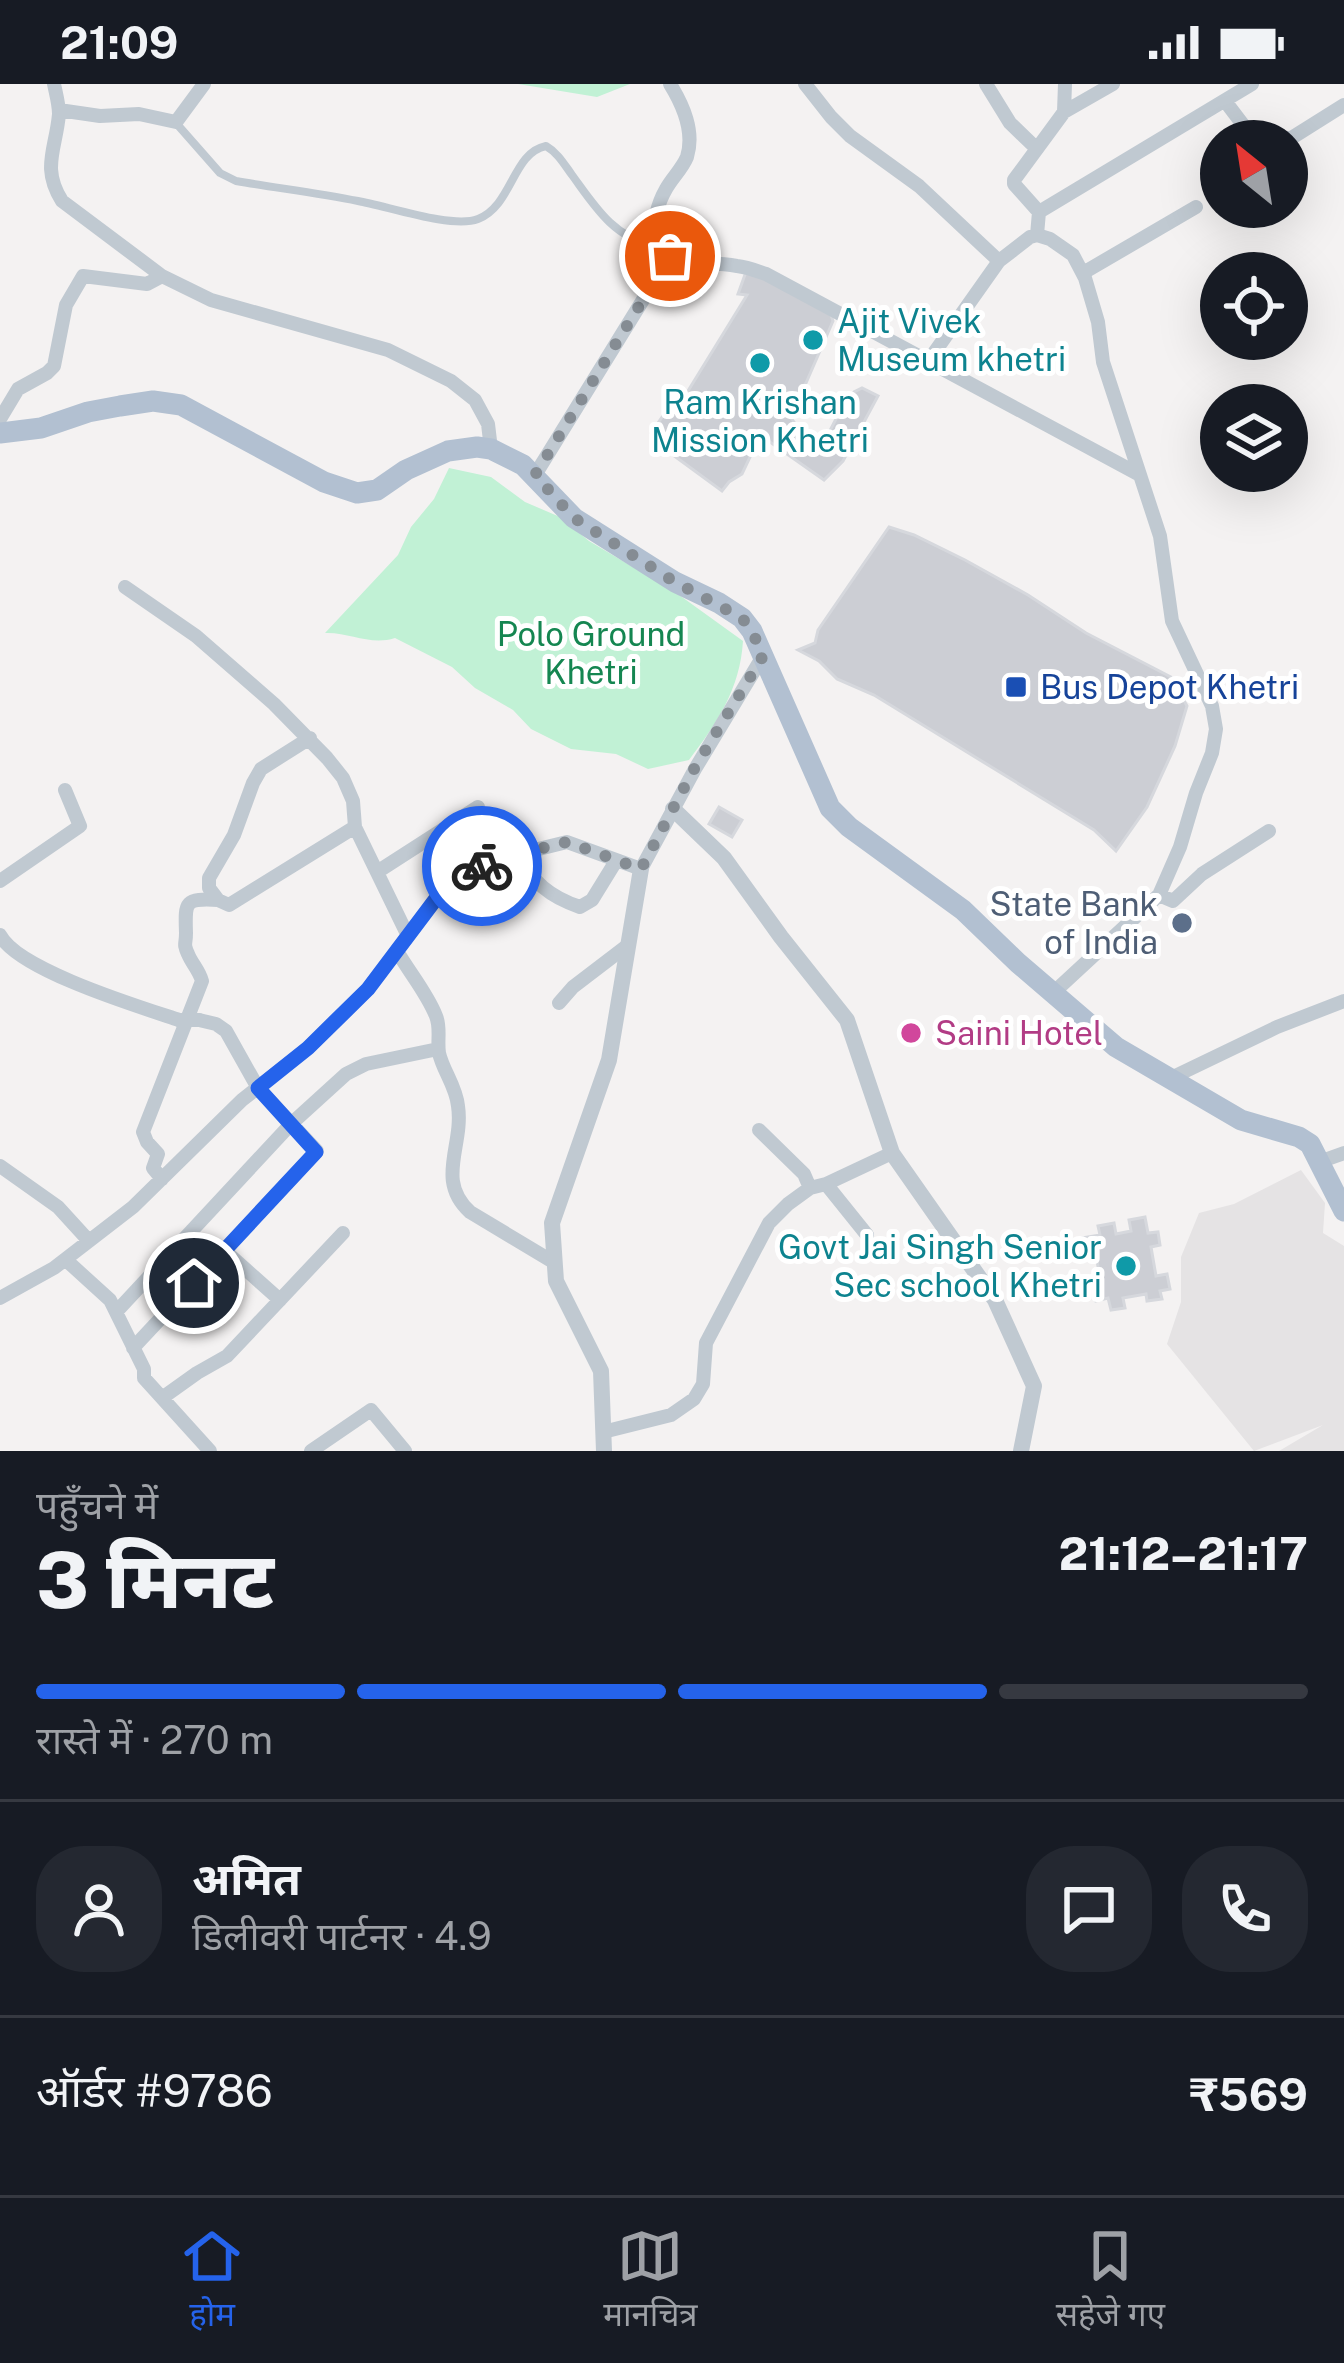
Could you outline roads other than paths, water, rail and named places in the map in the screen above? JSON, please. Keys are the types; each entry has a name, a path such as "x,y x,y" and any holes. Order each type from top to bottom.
{"main road":[{"path":"0,433 153,401 181,405 324,482 357,493 377,490 448,451 491,449 523,465 574,518 742,618 752,631 830,808 849,827 963,910 1116,1047 1241,1120 1310,1144 1343,1206"}],"street":[{"path":"54,84 59,110 49,172 62,201 162,276 211,300 388,350 436,372 476,400 488,424 491,449"},
{"path":"59,110 100,116 139,114 176,122 204,84"},
{"path":"670,84 688,122 688,152 664,191 653,245 670,256 702,265 736,265 766,274 1140,475"},
{"path":"805,84 850,136 919,186 999,261"},
{"path":"986,84 1010,123 1037,149"},
{"path":"1064,112 1065,84"},
{"path":"1037,235 1039,212 1013,182 1064,112 1113,84"},
{"path":"1039,212 1225,94 1252,84"},
{"path":"1225,94 1246,130 1284,139 1344,105"},
{"path":"1083,273 1196,207"},
{"path":"928,360 999,261 1037,235 1068,249 1083,273 1098,322 1103,362 1160,536 1172,621 1212,706 1216,729 1212,753 1159,896 1053,993"},
{"path":"535,475 670,256"},
{"path":"0,419 18,389 54,366 66,304 83,276 147,284 162,276"},
{"path":"125,587 196,637 310,738 343,778 355,827 408,936"},
{"path":"763,656 641,869 609,1060 552,1222 556,1281 601,1371 603,1442 671,1415 694,1399 703,1384 706,1343 770,1223 788,1204 810,1188 892,1153"},
{"path":"310,738 273,760 253,783 208,889 218,900 232,904 355,827"},
{"path":"0,881 80,826 65,790"},
{"path":"376,872 478,807"},
{"path":"673,809 724,858 847,1020 892,1153 995,1300 1034,1386 1021,1451"},
{"path":"1159,896 1173,901 1202,874 1269,831"},
{"path":"0,1298 65,1260 133,1207 368,989 435,900 490,861 567,842 641,869"},
{"path":"518,854 537,884 580,907 592,900 616,861"},
{"path":"162,1179 153,1168 158,1154 143,1132 202,981 187,952 186,904 198,898 218,900"},
{"path":"2,944 123,1002 179,1020 216,1024 226,1031 258,1088 316,1152 134,1348"},
{"path":"559,1003 628,945"},
{"path":"397,951 439,1027 439,1049 458,1106 458,1140 451,1171 458,1201 555,1263"},
{"path":"1169,1078 1344,1001"},
{"path":"117,1311 291,1124 358,1066 439,1049"},
{"path":"759,1130 804,1174 810,1188"},
{"path":"1318,1162 1344,1153"},
{"path":"0,1166 58,1207 89,1241"},
{"path":"826,1184 866,1235"},
{"path":"162,1398 227,1356 343,1233"},
{"path":"224,1250 280,1300"},
{"path":"65,1260 110,1300 144,1378 210,1451"},
{"path":"311,1451 371,1410 405,1451"}],"lane":[{"path":"176,122 220,173 236,181 458,222 476,220 496,208 529,153 546,146 556,152 619,231 653,245"}],"place":[{"name":"Ajit Vivek Museum khetri","path":"813,340"},
{"name":"Ram Krishan Mission Khetri","path":"760,363"},
{"name":"Bus Depot Khetri","path":"1016,687"},
{"name":"State Bank of India","path":"1182,923"},
{"name":"Saini Hotel","path":"911,1033"},
{"name":"Govt Jai Singh Senior Sec school Khetri","path":"1126,1266"}],"park label":[{"name":"Polo Ground Khetri","path":"591,653"}]}
